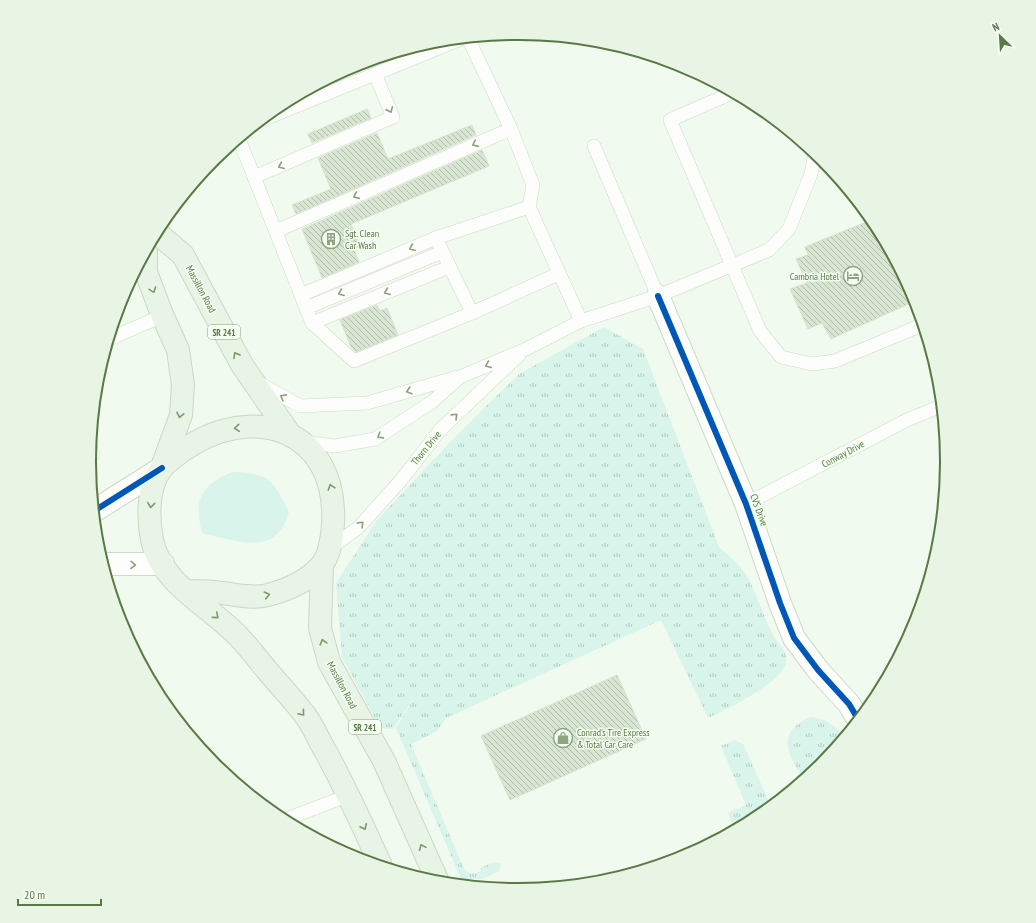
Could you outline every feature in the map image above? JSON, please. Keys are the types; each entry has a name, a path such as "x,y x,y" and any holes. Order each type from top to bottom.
{"main road":[{"name":"Massillon Road","path":"162,237 183,255 252,379 297,438"},
{"path":"146,264 146,272 162,316 178,350 183,385 181,415 162,468 153,486 150,520 153,543 163,564 186,591 234,632 307,718 349,795 378,859"},
{"path":"162,468 195,442 217,432 254,427 297,438"},
{"name":"SR 241","path":"297,438 318,458 333,494 333,527 326,557"},
{"name":"Massillon Road","path":"326,557 320,628 329,662 384,761 435,875"},
{"path":"186,591 266,596 303,580 326,557"}],"street":[{"name":"CVS Drive","path":"658,296 746,504 780,603 794,638 818,670 849,704 855,714"},
{"path":"99,508 162,468"},
{"path":"109,564 163,564"}],"lane":[{"path":"470,43 510,129 533,185 529,207 558,274 581,321"},
{"path":"284,111 441,47"},
{"path":"254,178 394,117 375,74"},
{"path":"726,95 670,120 760,331 781,357 812,364 835,361 917,327"},
{"path":"276,231 510,129"},
{"path":"241,144 312,323 354,361 472,313 558,274"},
{"path":"594,146 658,296"},
{"name":"Thorn Drive","path":"252,379 300,406 367,403 460,377 524,350 581,321 658,296 733,266 768,250 789,229 811,174 814,161"},
{"path":"301,295 436,238 529,207"},
{"path":"436,238 472,313"},
{"path":"306,308 442,252"},
{"path":"312,323 449,267"},
{"path":"116,336 162,316"},
{"name":"Thorn Drive","path":"326,557 358,528 402,479 440,430 524,350"},
{"name":"Thorn Drive","path":"297,438 334,446 375,439 432,402 460,377"},
{"name":"Conway Drive","path":"746,504 908,420 936,408"},
{"path":"292,817 349,795"}],"green space":[{"path":"604,327 643,349 719,547 736,562 750,581 772,633 783,649 786,663 782,671 764,687 708,718 661,620 446,718 437,731 411,744 465,871 471,874 481,871 480,868 494,862 501,864 499,871 482,879 463,879 461,879 396,728 416,695 393,729 380,728 342,657 336,583 377,520 454,438 519,374"},
{"path":"232,472 254,474 262,477 268,480 279,492 289,512 283,526 275,536 265,541 254,543 229,540 202,533 199,503 202,496 212,483"},
{"path":"811,717 825,720 841,732 816,760 801,774 789,752 788,744 789,736 793,729"},
{"path":"735,740 743,744 769,801 733,824 728,813 746,805 721,746"}],"building":[{"path":"367,109 371,118 312,143 308,134"},
{"path":"472,125 476,135 296,214 292,205 331,189 318,158 377,133 388,159"},
{"path":"482,150 489,166 351,224 360,246 354,249 359,262 322,278 302,229"},
{"name":"Cambria Hotel","path":"865,223 896,275 909,304 831,339 822,323 808,329 790,289 807,283 796,259 808,255 805,247"},
{"path":"377,305 380,311 387,308 398,335 356,352 351,347 340,320"},
{"name":"Conrad's Tire Express & Total Car Care","path":"617,675 646,739 510,800 481,736"}],"cycle path":[{"path":"658,296 746,504 780,603 794,638 818,670 849,704 855,714"},
{"path":"99,508 162,468"}],"place":[{"name":"Sgt. Clean Car Wash","path":"331,239"},
{"name":"Cambria Hotel","path":"853,276"},
{"name":"Conrad's Tire Express & Total Car Care","path":"563,738"}]}
